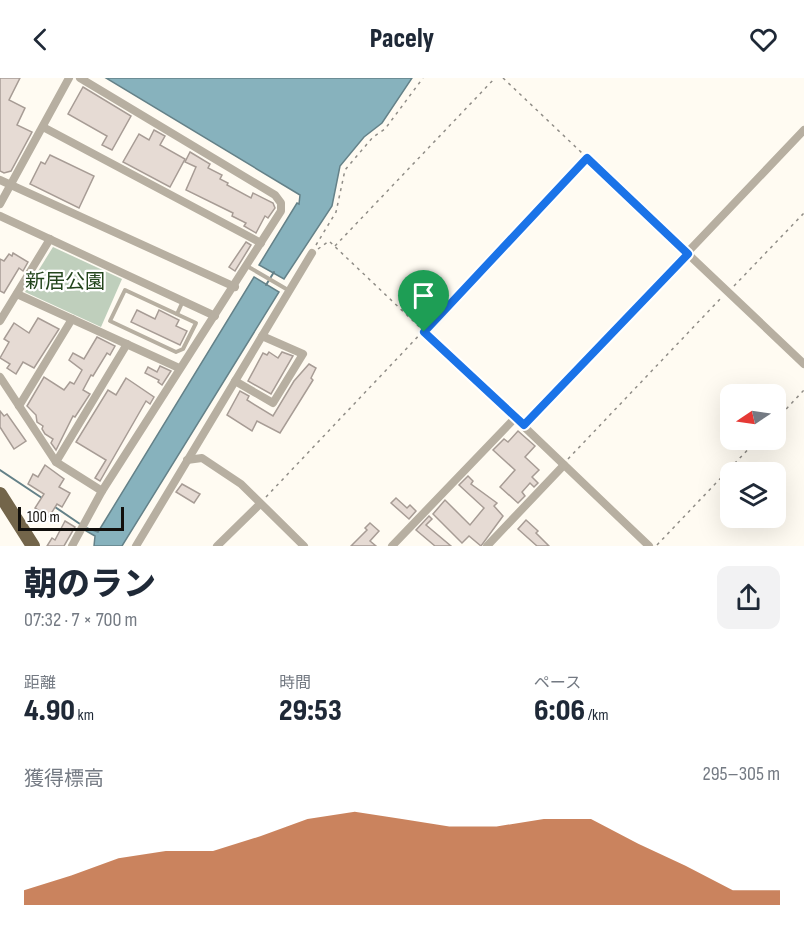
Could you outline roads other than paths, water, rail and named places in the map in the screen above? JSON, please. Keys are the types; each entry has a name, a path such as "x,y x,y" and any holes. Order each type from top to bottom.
{"highway":[{"path":"0,494 33,546"}],"street":[{"path":"0,204 69,78"},
{"path":"72,546 102,491 179,368 235,288 281,211 281,203 275,195 80,78"},
{"path":"43,127 261,243"},
{"path":"524,425 804,130"},
{"path":"0,180 235,288"},
{"path":"0,216 215,316"},
{"path":"0,321 50,239"},
{"path":"136,546 312,253"},
{"path":"688,254 804,364"},
{"path":"17,294 179,368"},
{"path":"19,406 72,319"},
{"path":"235,381 273,403 303,354 262,336"},
{"path":"56,462 127,344"},
{"path":"0,377 56,462 102,491"},
{"path":"392,546 514,418 524,425 649,546"},
{"path":"187,460 202,458 242,484 304,546"},
{"path":"487,546 564,465"},
{"path":"218,546 260,504"}],"lane":[{"path":"247,266 288,291"},
{"path":"125,290 177,314 196,323 183,349 176,352 110,321 125,290"},
{"path":"177,314 183,301"}],"water":[{"path":"106,78 412,78 382,123 364,137 340,166 332,206 284,279 259,265 297,203 299,204 300,195"},
{"path":"254,277 279,292 122,546 94,546 95,536 86,531 87,528 98,532"}],"waterway":[{"path":"266,285 274,272"},
{"path":"0,470 42,498"},
{"path":"55,507 80,524"}],"park label":[{"name":"新居公園","path":"65,282"}]}
